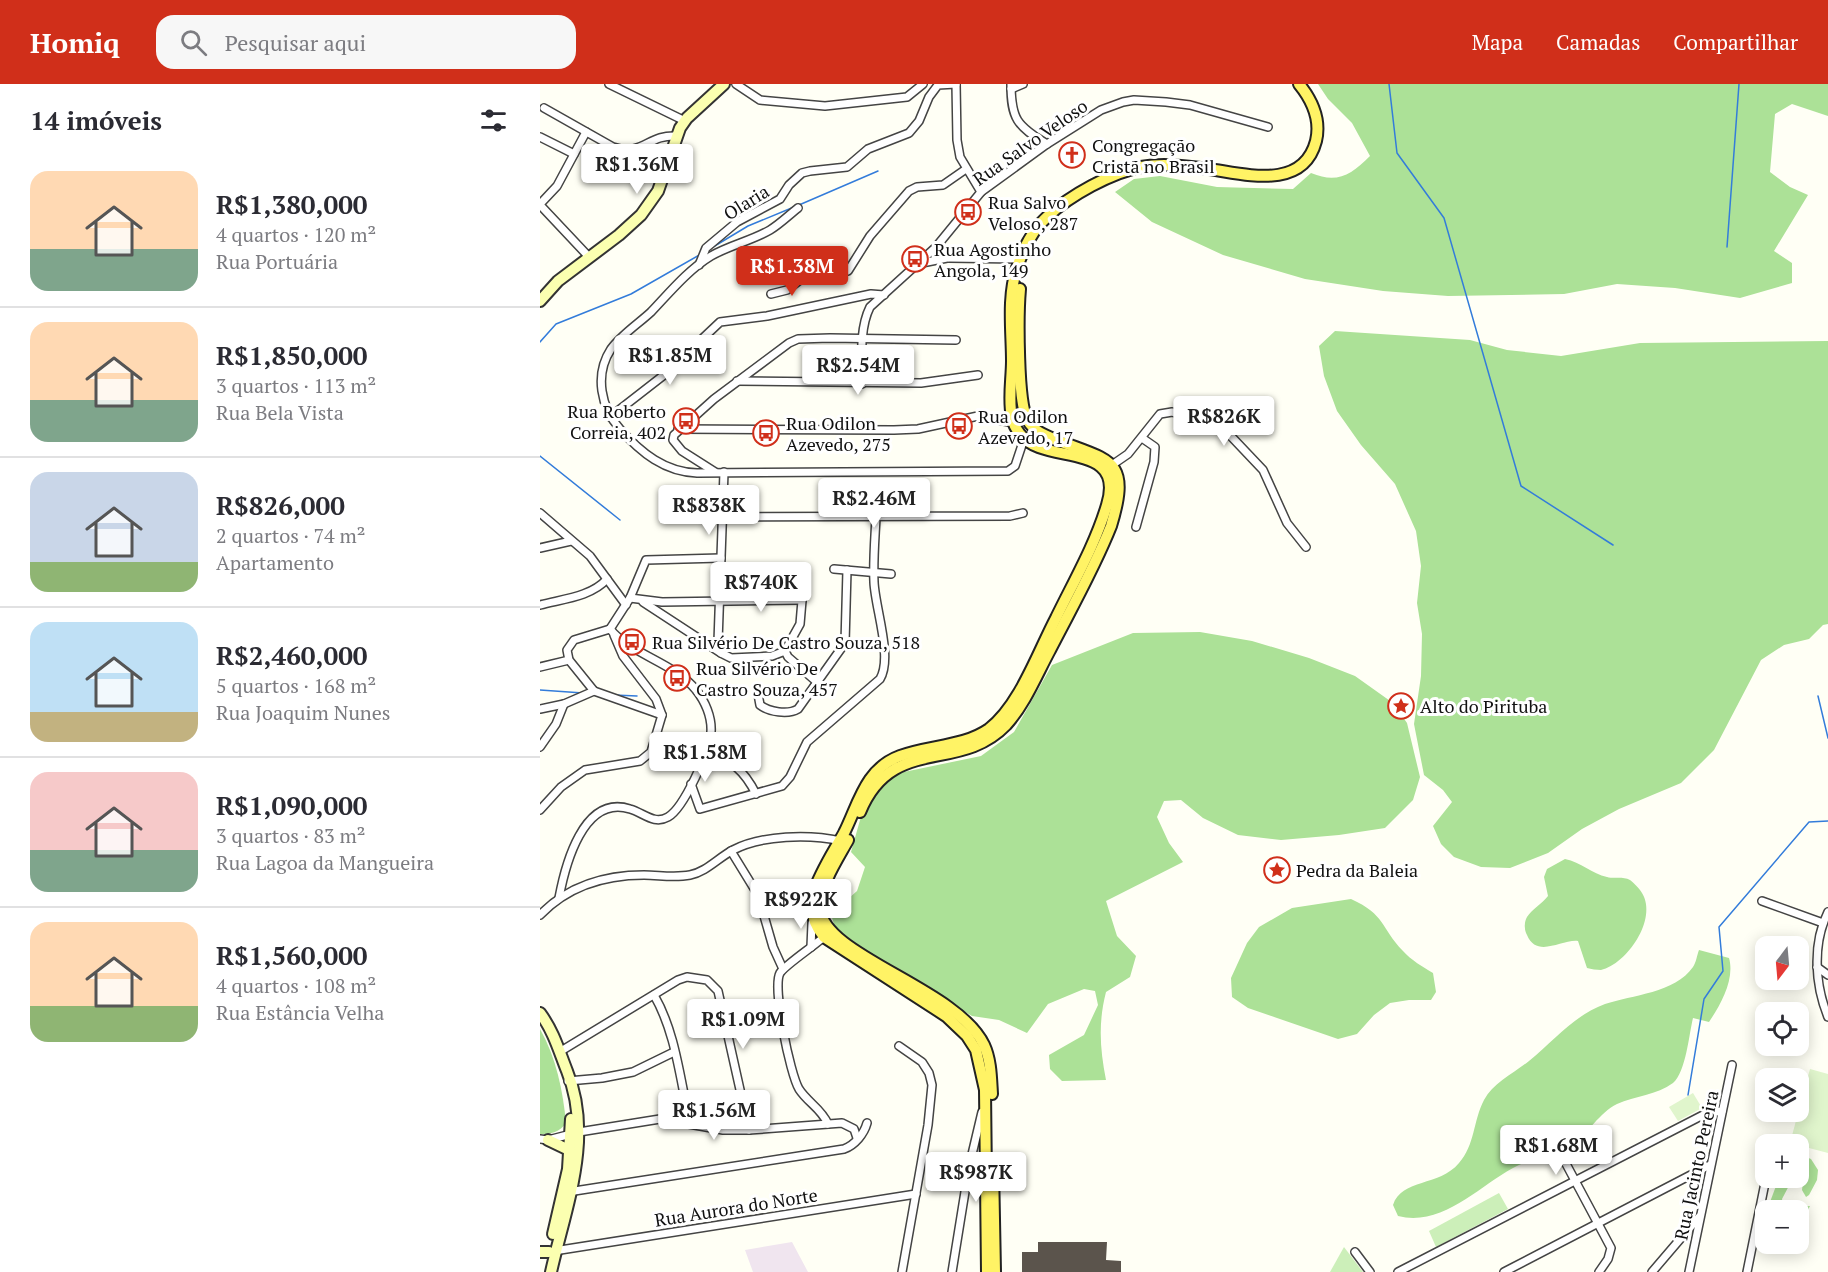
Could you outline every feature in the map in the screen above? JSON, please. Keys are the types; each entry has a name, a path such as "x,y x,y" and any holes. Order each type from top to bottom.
{"main road":[{"path":"540,301 558,281 641,215 658,191 677,136 685,121 724,84"},
{"path":"843,842 866,783 883,765 899,756 972,738 987,730 999,719 1024,682 1093,543 1110,494 1111,487 1106,472 1086,458 1044,449 1024,440 1014,423 1011,407 1011,317 1016,269 1034,231 1049,214 1078,195 1130,170 1160,165 1179,165 1264,177 1290,172 1303,164 1312,151 1318,124 1310,100 1299,84"},
{"path":"1021,259 1020,366 1027,420 1036,430 1061,442"},
{"path":"987,1272 982,1128 985,1103 979,1057 967,1036 946,1016 814,924 811,902 815,886 843,842 866,798 883,776 906,763 978,745 1007,724 1017,710 1087,580 1111,526 1119,500 1119,478 1112,465 1096,453 1035,435 1024,440"},
{"path":"843,842 849,849 848,854 822,896 820,910 827,934 948,1005 967,1019 988,1054 992,1079 995,1272"},
{"path":"540,1013 561,1051 568,1078 578,1158 544,1272"},
{"path":"567,1192 575,1133"},
{"path":"544,1139 571,1151"},
{"path":"550,1253 551,1272"}],"street":[{"path":"609,84 685,121"},
{"path":"736,84 760,100 825,106 906,97 923,84"},
{"name":"Olaria","path":"699,265 706,248 737,222 780,199 789,185 802,174 847,167 868,149 909,133 919,121 939,84 956,84"},
{"path":"956,84 957,140 960,157 981,192"},
{"path":"1023,84 1011,87 1012,110 1017,122 1047,144"},
{"name":"Rua Salvo Veloso","path":"862,384 863,338 870,307 936,247 981,192 1047,144 1101,110 1134,100 1190,105 1268,127"},
{"path":"544,108 613,147 628,151 654,139 677,136"},
{"path":"586,132 556,186 540,204 590,257"},
{"path":"540,137 574,154"},
{"path":"771,294 788,290 800,280 812,275 840,274 849,271 870,236 909,191 917,187 943,185 966,169"},
{"path":"798,208 768,231 730,247 699,265 611,350 602,374 602,389 610,417 648,456 663,465 687,473 1008,471 1015,466 1024,440"},
{"path":"936,247 939,252 949,258"},
{"path":"919,264 949,258 1021,259"},
{"path":"610,417 664,375 724,320 767,316 871,294 884,295"},
{"path":"715,472 676,445 674,441 678,429 737,381 789,343 811,338 956,340"},
{"path":"737,381 921,383 978,375"},
{"path":"1112,465 1128,454 1160,414 1172,412 1226,431 1263,470 1287,523 1306,547"},
{"path":"678,429 894,430 918,429 978,416 1014,423 1027,420"},
{"path":"1136,527 1155,447 1142,438"},
{"path":"721,653 718,642 724,471"},
{"path":"540,513 590,556 607,579 628,601"},
{"path":"722,517 1010,516 1023,513"},
{"path":"691,784 700,809 778,788 786,782 807,742 883,676 884,641 874,572 876,517"},
{"path":"540,548 571,541"},
{"path":"612,631 646,560 721,558"},
{"path":"834,569 891,574"},
{"path":"759,694 763,707 794,712 845,643 847,570"},
{"path":"641,600 731,658 772,656 784,651 800,624 804,578 799,572 721,573"},
{"path":"540,605 590,592 600,587 607,579"},
{"path":"628,601 802,600"},
{"path":"540,810 561,787 585,770 627,764 646,758 651,752 662,715 656,699 623,656 612,631"},
{"path":"559,898 565,868 586,825 599,813 622,807 661,820 671,815 679,806 691,784 706,753 710,738 708,710 686,679 612,631 574,640 567,650 569,660 594,691 662,715"},
{"path":"784,651 817,681"},
{"path":"540,667 569,660"},
{"path":"540,709 564,704 594,691"},
{"path":"540,747 556,724 564,704"},
{"path":"706,753 732,762 756,794"},
{"path":"540,915 559,898 584,885 611,876 692,875 731,851 765,838 843,842"},
{"path":"731,851 758,895 772,946 782,970"},
{"path":"1762,901 1823,923"},
{"path":"1828,912 1823,923 1817,967 1820,992 1828,1017"},
{"path":"810,950 813,941 812,914"},
{"path":"827,934 810,950 782,970 777,985 778,1004 796,1083 803,1094 823,1112 828,1124"},
{"path":"1817,967 1828,975"},
{"path":"561,1051 678,980 687,977 703,978 713,984 718,991 749,1130"},
{"path":"1820,992 1828,985"},
{"path":"654,995 665,1015 690,1123"},
{"path":"893,1272 902,1269 928,1125 932,1084 929,1073 922,1062 899,1046"},
{"path":"568,1078 633,1072 674,1052"},
{"name":"Rua Jacinto Pereira","path":"1689,1272 1732,1065"},
{"path":"1398,1272 1705,1114 1722,1112"},
{"path":"544,1139 652,1119 670,1119 723,1130 828,1124 851,1126 857,1138"},
{"path":"567,1192 844,1149 851,1146 867,1123"},
{"path":"952,1272 982,1128"},
{"path":"1564,1160 1611,1248 1608,1259 1599,1272"},
{"path":"1504,1272 1710,1165"},
{"path":"1747,1272 1764,1188"},
{"name":"Rua Aurora do Norte","path":"550,1253 916,1194"},
{"path":"1652,1272 1700,1215"},
{"path":"1355,1252 1370,1272"}],"shaded area":[{"path":"792,1242 808,1272 753,1272 745,1250"}],"green space":[{"path":"1318,84 1828,84 1828,116 1792,104 1775,114 1770,172 1790,187 1808,195 1774,251 1792,263 1792,283 1740,298 1675,288 1617,284 1564,294 1448,296 1383,291 1305,279 1223,255 1152,222 1115,192 1134,179 1160,176 1217,187 1293,189 1311,173 1329,178 1350,173 1370,156 1352,123 1328,99"},
{"path":"1335,331 1470,340 1507,350 1561,356 1640,343 1828,341 1828,624 1823,625 1809,639 1784,645 1761,660 1714,750 1681,783 1619,809 1582,829 1548,853 1510,868 1481,867 1454,857 1441,844 1433,826 1452,802 1443,790 1424,775 1414,724 1421,676 1422,634 1417,603 1421,566 1416,531 1395,484 1361,445 1337,411 1324,376 1319,346"},
{"path":"1200,632 1252,641 1309,658 1355,676 1393,703 1407,723 1420,777 1413,800 1385,828 1339,835 1281,840 1238,835 1203,818 1181,800 1164,801 1157,817 1169,843 1183,862 1106,901 1117,936 1136,956 1130,977 1106,992 1101,1036 1106,1080 1062,1081 1050,1069 1049,1055 1084,1035 1098,1005 1095,991 1084,989 1048,1004 1027,1033 999,1020 972,1016 837,935 831,914 857,891 865,867 851,852 862,813 882,784 899,773 981,756 1014,732 1052,665 1133,633"},
{"path":"1565,859 1610,878 1630,880 1641,891 1646,904 1643,927 1630,950 1611,966 1601,970 1587,968 1578,941 1543,947 1531,942 1526,933 1527,917 1548,896 1544,877 1547,869"},
{"path":"1351,899 1371,910 1406,954 1433,973 1436,992 1431,1000 1390,1003 1374,1015 1357,1034 1338,1039 1248,1008 1232,997 1231,978 1247,943 1259,927 1292,908"},
{"path":"1699,950 1729,958 1730,974 1722,999 1709,1022 1693,1018 1684,1062 1673,1083 1660,1090 1617,1104 1605,1112 1572,1143 1513,1168 1444,1211 1414,1218 1398,1216 1393,1205 1404,1190 1442,1176 1459,1163 1468,1149 1484,1100 1498,1083 1529,1061 1583,1015 1605,1004 1664,988 1685,976 1693,967"},
{"path":"540,1029 558,1074 566,1123 561,1129 548,1134 540,1134"},
{"path":"1810,1069 1828,1074 1828,1153 1809,1148 1809,1134 1792,1134 1796,1122 1809,1122"},
{"path":"1693,1093 1702,1108 1678,1121 1669,1107"},
{"path":"1809,1158 1818,1170 1817,1180 1806,1197 1802,1188 1809,1188"},
{"path":"1775,1188 1788,1188 1782,1200 1771,1200"},
{"path":"1499,1193 1508,1209 1436,1247 1429,1231"},
{"path":"1344,1247 1363,1272 1330,1272"}],"building":[{"path":"1038,1242 1107,1242 1106,1260 1121,1261 1121,1272 1022,1272 1022,1252 1038,1252"}],"waterway":[{"path":"1389,84 1397,153 1444,218 1521,486 1613,545"},
{"path":"1727,247 1739,84"},
{"path":"799,205 878,171"},
{"path":"713,247 748,226 794,207"},
{"path":"540,342 556,324 631,294 701,254"},
{"path":"540,456 620,520"},
{"path":"540,690 583,693"},
{"path":"614,695 637,696"},
{"path":"1818,696 1828,738"},
{"path":"1688,1095 1704,999 1723,971 1719,927 1809,822 1828,821"}],"place":[{"name":"Congregação Cristã no Brasil","path":"1072,155"},
{"name":"Rua Salvo Veloso, 287","path":"968,212"},
{"name":"Rua Agostinho Angola, 149","path":"915,259"},
{"name":"Rua Roberto Correia, 402","path":"686,421"},
{"name":"Rua Odilon Azevedo, 17","path":"959,426"},
{"name":"Rua Odilon Azevedo, 275","path":"766,433"},
{"name":"Rua Silvério De Castro Souza, 518","path":"632,642"},
{"name":"Rua Silvério De Castro Souza, 457","path":"677,678"},
{"name":"Alto do Pirituba","path":"1401,706"},
{"name":"Pedra da Baleia","path":"1277,870"}]}
